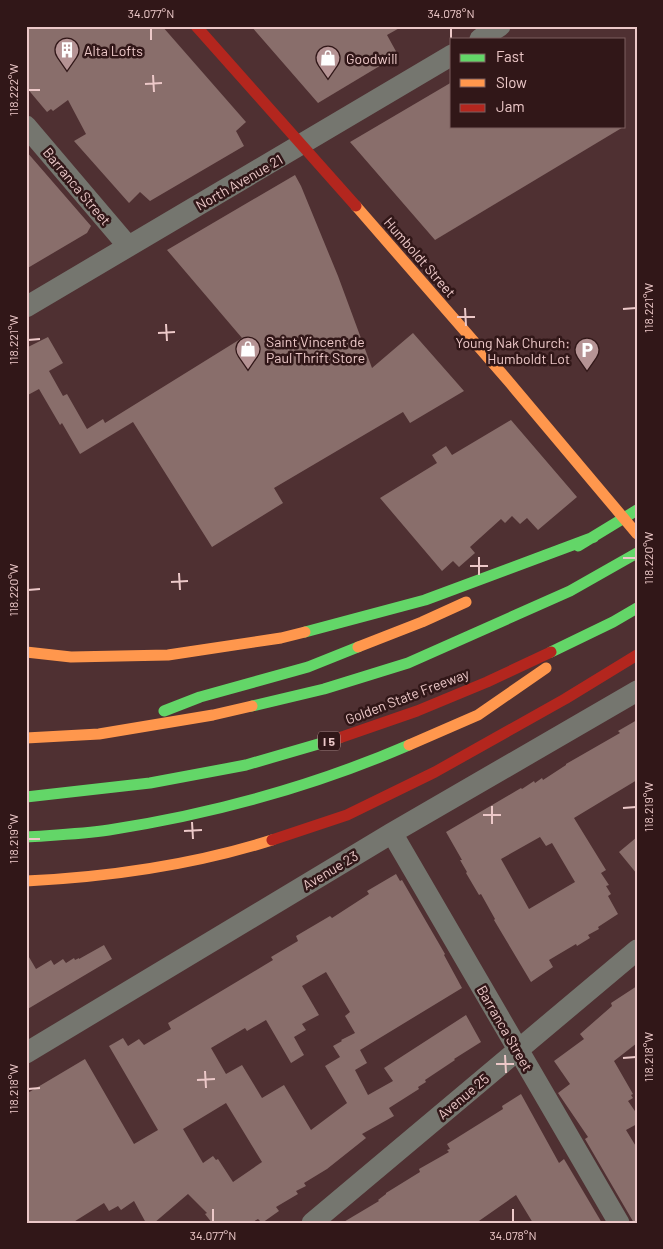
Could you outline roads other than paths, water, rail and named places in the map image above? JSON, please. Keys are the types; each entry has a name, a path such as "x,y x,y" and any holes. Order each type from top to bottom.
{"main road":[{"name":"Humboldt Street","path":"196,26 520,395 637,534"},
{"path":"533,572 637,510"},
{"path":"26,652 71,657 168,655 281,638 425,600 594,537"},
{"path":"26,738 99,734 222,713 324,689 408,662 570,591 637,553"},
{"path":"99,734 200,698 308,667 422,622 473,599"},
{"name":"Golden State Freeway","path":"26,797 150,783 246,765 337,739 426,708 487,682 613,622 637,608"},
{"path":"26,837 108,830 203,812 269,796 378,758 478,715 613,622"},
{"path":"26,881 63,879 165,866 255,845 347,815 436,772 565,699 637,655"}],"street":[{"path":"482,38 500,26"},
{"name":"North Avenue 21","path":"26,307 450,56"},
{"name":"Barranca Street","path":"26,126 128,246"},
{"name":"Avenue 23","path":"26,1053 392,833 637,691"},
{"name":"Barranca Street","path":"392,833 619,1223"},
{"name":"Avenue 25","path":"312,1223 637,950"}],"place":[{"name":"Alta Lofts","path":"67,71"},
{"name":"Goodwill","path":"328,79"},
{"name":"Saint Vincent de Paul Thrift Store","path":"248,370"},
{"name":"Young Nak Church: Humboldt Lot","path":"587,371"}]}
